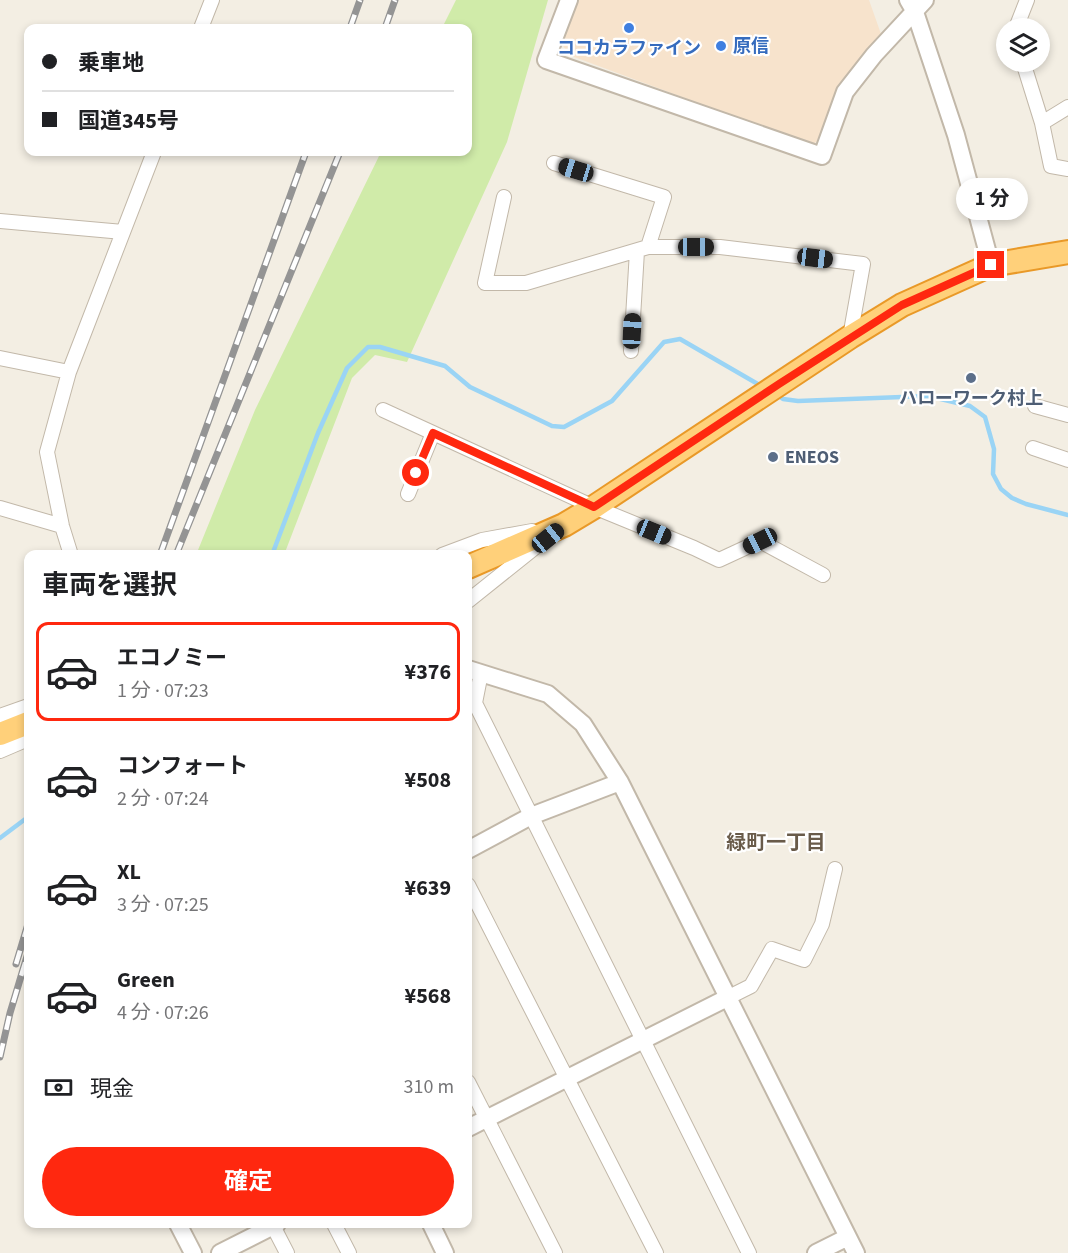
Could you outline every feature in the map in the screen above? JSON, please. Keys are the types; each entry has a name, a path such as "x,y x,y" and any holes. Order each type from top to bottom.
{"highway":[{"path":"472,565 564,525 594,507 902,305 991,265 1068,252"},
{"path":"4,744 24,726"}],"street":[{"path":"203,24 212,0"},
{"path":"569,0 546,60 822,156 845,92 916,4"},
{"path":"1020,18 1027,0"},
{"path":"916,4 956,135 991,265"},
{"path":"1026,72 1042,123 1051,166 1068,169"},
{"path":"1042,123 1068,107"},
{"path":"69,550 62,526 47,452 69,372 152,156"},
{"path":"554,163 664,197 643,249 631,351"},
{"path":"504,197 485,283 526,283 643,249 720,247 863,264 850,337"},
{"path":"0,221 123,232"},
{"path":"0,358 69,372"},
{"path":"1035,406 1068,415"},
{"path":"383,410 594,507 719,560 760,541 823,574"},
{"path":"408,494 433,433"},
{"path":"1033,448 1068,460"},
{"path":"0,508 62,526"},
{"path":"455,550 482,540 564,525"},
{"path":"472,598 564,525"},
{"path":"749,1253 475,703 474,671 548,694 584,724 620,782 856,1253"},
{"path":"0,716 24,707"},
{"path":"0,764 4,744 24,740"},
{"path":"472,848 531,816 620,782"},
{"path":"472,1126 752,986 772,949 804,960 822,924 835,869"},
{"path":"472,893 656,1253"},
{"path":"472,1090 555,1253"},
{"path":"180,1228 193,1253"},
{"path":"220,1253 268,1228"},
{"path":"275,1228 287,1253"},
{"path":"336,1228 349,1253"},
{"path":"432,1228 445,1253"},
{"path":"816,1253 848,1237"}],"shaded area":[{"path":"579,0 869,0 881,34 878,41 839,85 818,141 811,145 569,55 562,44"}],"green space":[{"path":"456,0 548,0 507,142 407,362 375,355 352,378 286,550 198,550 255,410 379,156 472,156 472,24 444,24"}],"waterway":[{"path":"274,550 318,433 347,368 368,347 380,347 445,366 470,387 552,426 564,427 612,401 664,342 680,339 763,387"},
{"path":"776,394 783,399 798,401 928,396 970,406 985,417 994,449 993,474 1001,489 1012,498 1026,504 1068,515"},
{"path":"0,838 24,820"}],"railway":[{"path":"351,24 360,0"},
{"path":"386,24 395,0"},
{"path":"162,550 305,156"},
{"path":"178,550 338,156"},
{"path":"16,964 24,937"},
{"path":"0,1057 24,966"}],"place":[{"name":"ココカラファイン","path":"629,28"},
{"name":"原信","path":"721,46"},
{"name":"ハローワーク村上","path":"971,378"},
{"name":"ENEOS","path":"773,457"}],"district":[{"name":"緑町一丁目","path":"776,843"}],"route":[{"path":"416,473 433,433 594,507 902,305 991,265"}]}
